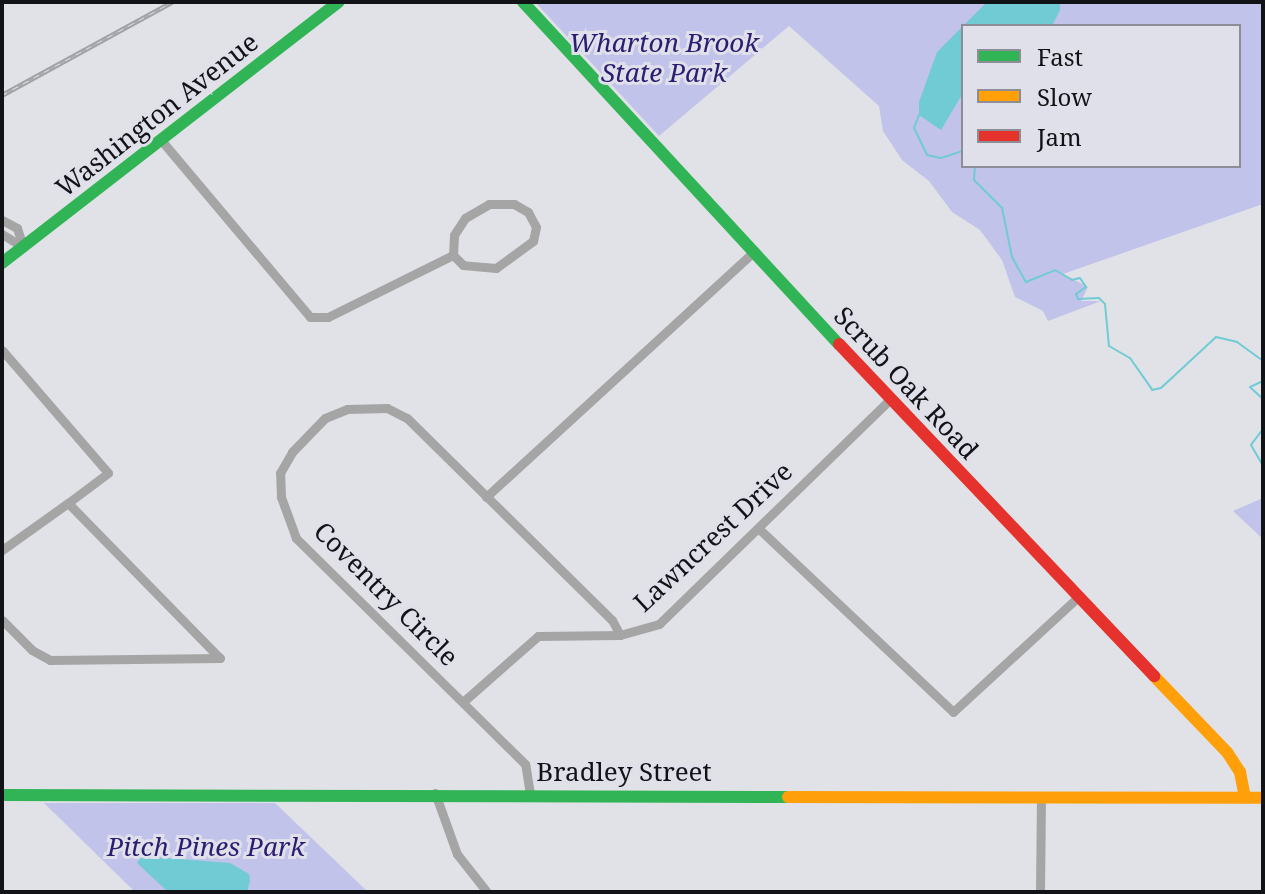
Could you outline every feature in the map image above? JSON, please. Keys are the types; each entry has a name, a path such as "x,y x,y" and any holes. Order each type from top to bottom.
{"main road":[{"name":"Washington Avenue","path":"2,263 339,2"},
{"name":"Scrub Oak Road","path":"523,2 890,399 1230,756 1245,798"},
{"name":"Bradley Street","path":"2,795 435,793 1263,798"}],"street":[{"path":"161,140 310,317 328,317 453,255"},
{"path":"514,204 534,221 535,234 528,248 496,268 463,265 453,255 459,226 479,208 514,204"},
{"path":"2,220 17,228 23,247"},
{"path":"2,234 23,247"},
{"path":"486,497 754,251"},
{"path":"2,350 108,473 2,550"},
{"name":"Lawncrest Drive","path":"464,701 538,636 620,635 659,624 890,399"},
{"name":"Coventry Circle","path":"530,794 525,764 296,538 281,497 280,473 292,452 325,418 365,406 387,408 407,418 612,620 620,635"},
{"path":"2,620 32,650 50,660 220,658 68,503"},
{"path":"758,528 953,712 1079,596"},
{"path":"435,793 457,854 487,892"},
{"path":"1040,892 1041,796"}],"green space":[{"name":"Wharton Brook State Park","path":"535,2 1263,2 1263,204 1063,274 1088,287 1081,301 1101,301 1048,321 1043,311 1015,297 1002,260 980,230 952,212 929,181 902,160 883,131 879,106 789,26 659,136"},
{"path":"1263,498 1263,539 1233,511"},
{"name":"Pitch Pines Park","path":"44,803 275,803 368,892 135,892"}],"shaded area":[{"path":"987,2 1060,2 1060,10 1053,24 965,24"},
{"path":"961,28 961,96 941,130 919,115 919,102 937,52"},
{"path":"142,856 230,863 249,874 247,892 168,892 137,863"}],"waterway":[{"path":"919,115 914,128 927,155 941,158 961,152"},
{"path":"975,168 974,180 1002,208 1012,257 1026,282 1055,270 1072,280 1080,278 1086,287 1076,294 1078,299 1099,298 1105,304 1109,346 1130,358 1152,390 1161,388 1216,337 1237,342 1263,361"},
{"path":"1263,381 1250,387 1263,399"},
{"path":"1263,429 1251,445 1263,466"}],"railway":[{"path":"2,95 172,2"}],"traffic: fast":[{"path":"2,263 339,2"},
{"path":"523,2 839,344"},
{"path":"2,795 788,797"}],"traffic: slow":[{"path":"1154,676 1227,752 1240,772 1245,798"},
{"path":"788,797 1263,798"}],"traffic: jam":[{"path":"839,344 1154,676"}]}
